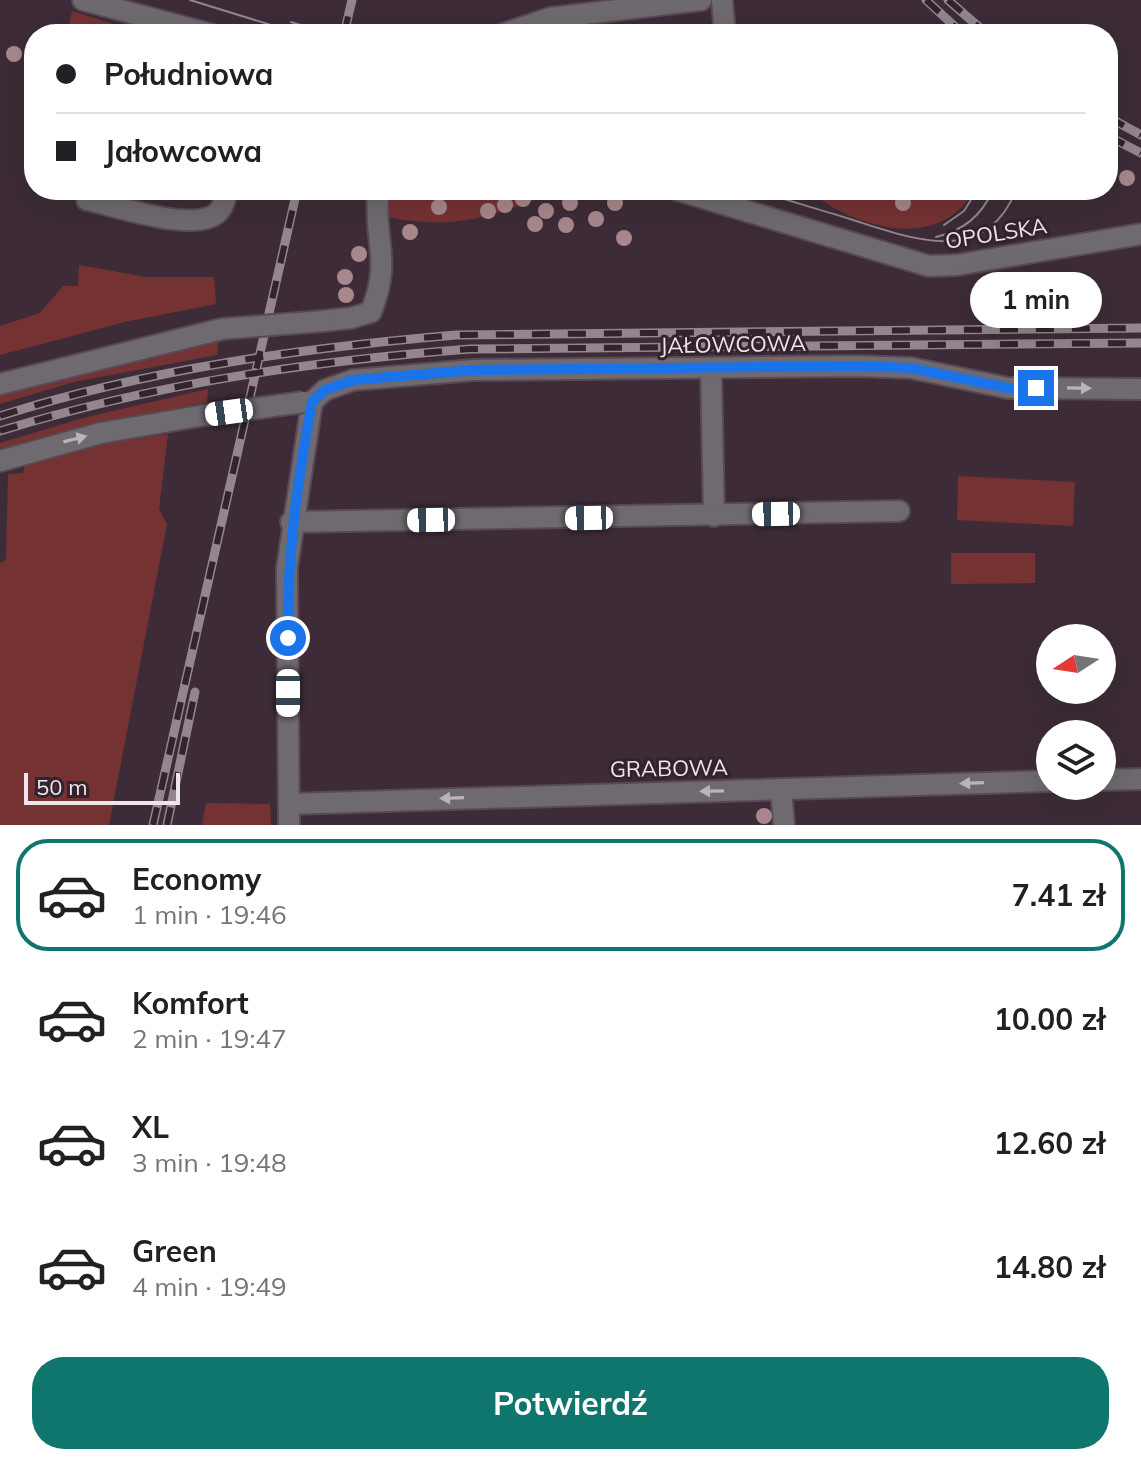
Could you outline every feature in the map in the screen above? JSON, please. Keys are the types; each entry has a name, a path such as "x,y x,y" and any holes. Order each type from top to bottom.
{"street":[{"path":"83,0 119,12 178,24"},
{"path":"129,0 158,18"},
{"path":"527,24 575,7 701,0"},
{"path":"722,0 724,24"},
{"path":"87,200 189,222 216,213 224,200"},
{"path":"0,384 222,329 351,318 371,312 382,283 383,253 376,217 379,200"},
{"name":"OPOLSKA","path":"710,200 929,266 957,265 1141,234"},
{"name":"JAŁOWCOWA","path":"0,461 76,439 169,419 314,398 353,380 474,370 871,366 939,373 1008,388 1141,389"},
{"path":"711,369 714,516"},
{"path":"289,825 287,568 291,522 314,398"},
{"path":"291,522 899,511"},
{"path":"1116,780 1141,779"},
{"name":"GRABOWA","path":"289,804 1036,781"},
{"path":"781,789 784,825"}],"shaded area":[{"path":"72,11 113,24 69,24"},
{"path":"390,200 535,200 497,213 458,221 414,221 388,217"},
{"path":"822,200 967,200 946,219 929,226 910,228 870,223"},
{"path":"79,265 146,277 214,277 216,304 125,322 0,355 0,326 40,313 63,286 78,286"},
{"path":"219,339 217,355 74,382 0,404 0,391"},
{"path":"208,389 207,402 133,417 0,455 0,443 87,417"},
{"path":"168,434 159,509 167,524 109,825 0,825 0,563 6,560 8,474 23,473 26,462 74,449"},
{"path":"958,476 1075,482 1073,526 957,520"},
{"path":"951,553 1035,553 1035,583 951,584"},
{"path":"206,803 270,804 271,825 202,825"}],"tram line":[{"path":"190,0 268,24"},
{"path":"291,22 297,24"},
{"path":"787,200 897,234 944,241 966,239 985,231 1002,215 1010,200"},
{"path":"944,225 964,211 971,200"},
{"path":"936,237 955,231 970,221 987,200"}],"railway":[{"path":"346,24 352,0"},
{"path":"926,0 952,24"},
{"path":"948,0 976,24"},
{"path":"1118,122 1141,135"},
{"path":"1118,141 1141,153"},
{"path":"153,825 295,200"},
{"path":"0,416 112,385 169,373 283,354 456,335 1141,328"},
{"path":"0,431 116,400 233,377 351,360 470,349 1141,343"},
{"path":"167,825 195,692"}],"route":[{"path":"288,638 287,568 291,522 312,402 333,386 353,380 474,370 858,366 911,368 1008,388 1036,388"}]}
